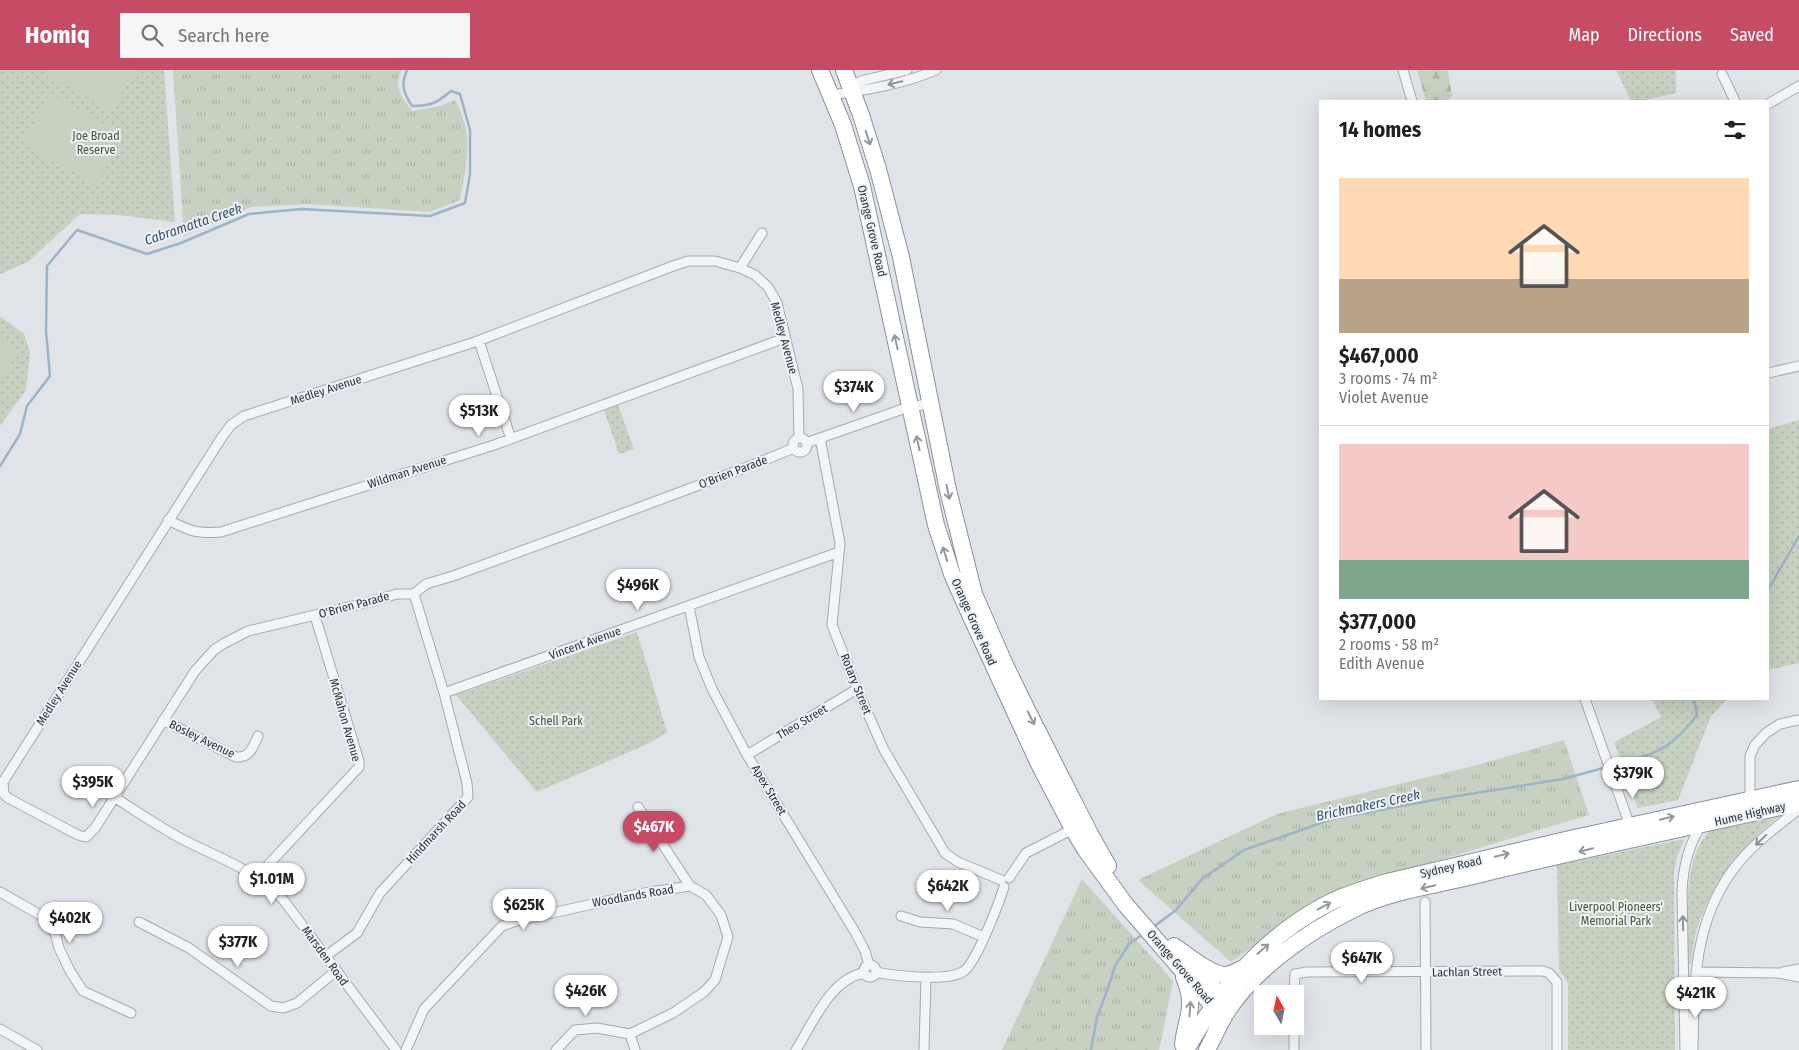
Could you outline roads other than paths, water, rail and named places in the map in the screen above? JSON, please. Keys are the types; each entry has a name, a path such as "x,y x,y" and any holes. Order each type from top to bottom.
{"highway":[{"name":"Orange Grove Road","path":"820,70 855,161 862,186 936,525 952,574 1039,764 1073,829 1125,904 1144,919"},
{"name":"Orange Grove Road","path":"844,70 878,169 901,257 956,526 974,594 984,619 1090,834 1111,869 1144,919 1181,969 1220,1005"},
{"name":"Hume Highway","path":"1728,805 1799,790"},
{"name":"Hume Highway","path":"1702,824 1799,803"},
{"name":"Sydney Road","path":"1220,1005 1307,935 1355,908 1391,896 1632,833 1728,805"},
{"name":"Sydney Road","path":"1220,1005 1244,968 1260,951 1304,917 1358,890 1386,882 1632,833 1702,824"},
{"name":"Orange Grove Road","path":"1157,935 1174,946 1220,1005"},
{"path":"1174,946 1218,974 1231,974 1244,968"},
{"path":"1181,969 1188,986 1191,1004 1184,1050"},
{"path":"1184,1050 1206,1016 1220,1005"},
{"path":"1207,1050 1220,1005"}],"street":[{"path":"851,89 861,82 907,70"},
{"path":"831,95 851,89 914,78 936,70"},
{"path":"1403,70 1412,100"},
{"path":"1722,74 1735,100"},
{"path":"1769,103 1799,86"},
{"path":"740,268 762,234"},
{"name":"Medley Avenue","path":"82,837 8,798 2,790 3,782 222,437 231,425 244,416 478,341 688,262 715,261 740,268 755,275 768,287 777,303 784,338 798,389 803,441"},
{"name":"Wildman Avenue","path":"168,520 199,533 221,532 511,438 784,338"},
{"path":"478,341 511,438"},
{"path":"1769,373 1799,366"},
{"path":"803,441 820,438 910,406 930,402"},
{"name":"Rotary Street","path":"820,438 840,543 832,625 857,690 884,750 945,853 958,862 1005,882"},
{"name":"O'Brien Parade","path":"82,837 91,834 195,670 214,650 232,638 257,628 314,616 397,594 414,594 426,584 453,576 592,525 794,448 801,452 805,449 803,441"},
{"name":"Vincent Avenue","path":"444,693 839,552"},
{"name":"Hindmarsh Road","path":"326,956 358,933 380,893 468,797 467,783 444,693 414,594"},
{"name":"Apex Street","path":"689,606 699,657 712,689 747,755 858,938 866,969"},
{"name":"McMahon Avenue","path":"257,877 359,767 359,761 314,616"},
{"name":"Theo Street","path":"747,755 857,690"},
{"path":"1585,700 1632,833"},
{"name":"Bosley Avenue","path":"163,720 236,757 244,756 252,751 258,736"},
{"path":"1750,801 1750,756 1755,745 1766,733 1780,724 1799,720"},
{"name":"Marsden Road","path":"114,797 179,837 257,877 278,893 396,1050"},
{"path":"1685,1050 1683,871 1694,838 1702,824 1728,805"},
{"path":"638,807 690,886"},
{"path":"1693,1050 1699,945 1714,903 1732,871 1766,835 1799,809"},
{"path":"866,969 865,976 869,978 873,977 876,972 949,977 964,971 974,959 998,906 1005,882 1026,853 1073,829"},
{"name":"Woodlands Road","path":"406,1050 424,1009 502,926 516,921 638,894 690,886 706,895 721,915 728,937 715,980 704,992 673,1013 630,1034"},
{"path":"0,892 42,916 55,933 59,948 70,971 83,991 131,1013"},
{"path":"1425,902 1426,1050"},
{"path":"902,916 920,922 953,924 984,937"},
{"path":"139,922 190,948 271,1006 283,1008 297,1003 336,971"},
{"path":"1696,972 1778,972 1799,968"},
{"path":"796,1050 834,991 847,979 866,969"},
{"name":"Lachlan Street","path":"1295,985 1296,974 1306,972 1537,971 1549,973 1557,982 1558,989 1558,1050"},
{"path":"1778,972 1799,977"},
{"path":"924,1050 926,976"},
{"path":"556,1050 575,1030 597,1028 630,1034 635,1050"},
{"path":"0,1029 37,1050"},
{"path":"1294,1035 1294,1050"}],"waterway":[{"name":"Cabramatta Creek","path":"0,466 20,434 27,406 50,376 46,331 47,266 77,230 147,254 181,243 249,214 301,209 430,216 465,203 470,174 470,130 460,94 451,91 433,103 412,106 403,84 407,70"},
{"name":"Brickmakers Creek","path":"1769,588 1799,536"},
{"name":"Brickmakers Creek","path":"1612,766 1646,756 1669,744 1685,730 1697,715 1694,700"},
{"name":"Brickmakers Creek","path":"1152,928 1176,910 1202,879 1244,850 1332,819 1563,779 1607,767"},
{"name":"Brickmakers Creek","path":"1091,1050 1097,1017 1115,966 1129,944 1143,934"}],"park label":[{"name":"Joe Broad Reserve","path":"96,143"},
{"name":"Schell Park","path":"556,721"},
{"name":"Liverpool Pioneers' Memorial Park","path":"1616,914"}]}
